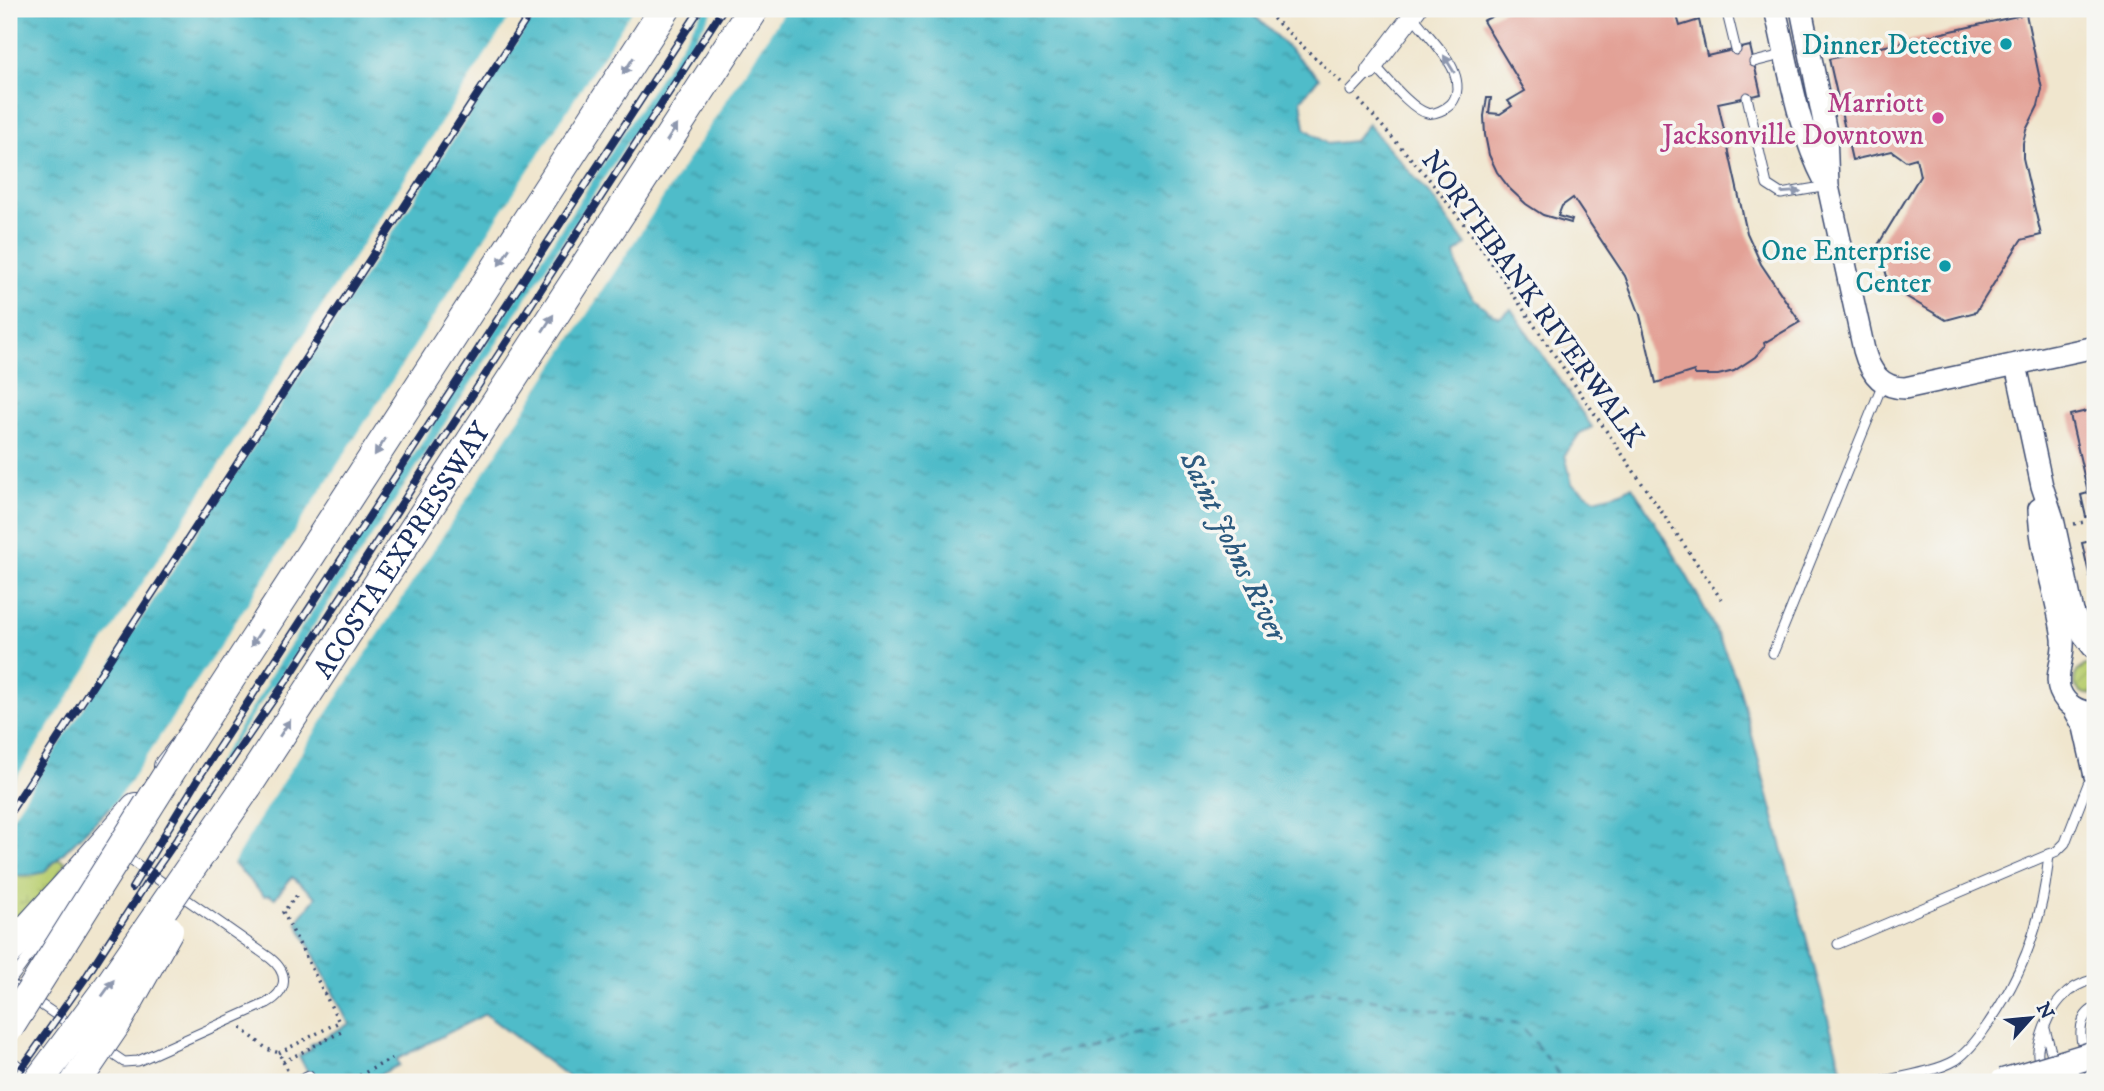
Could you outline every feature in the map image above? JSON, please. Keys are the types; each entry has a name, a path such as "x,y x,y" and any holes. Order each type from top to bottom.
{"highway":[{"path":"9,1027 186,746 666,9"},
{"name":"ACOSTA EXPRESSWAY","path":"38,1082 119,972 247,786 753,9"},
{"path":"9,950 106,844 186,746"},
{"path":"76,1082 128,1004 247,786"},
{"path":"9,1072 23,1082"}],"main road":[{"path":"2003,1082 2095,1054"}],"street":[{"path":"1775,9 1805,135 1828,186"},
{"path":"1801,9 1826,132 1828,186 1866,358 1873,372 1883,383 1905,388 2095,347"},
{"path":"1372,68 1414,12"},
{"path":"1786,54 1809,49"},
{"path":"2016,365 2073,612 2083,634 2094,647"},
{"path":"2042,486 2039,518 2062,632 2059,687 2084,727 2095,777"},
{"path":"2062,663 2072,652 2094,647"},
{"path":"2073,707 2095,712"}],"lane":[{"path":"1726,9 1736,50"},
{"path":"1351,91 1372,68 1416,107 1428,113 1439,112 1451,104 1457,93 1453,69 1414,12"},
{"path":"1754,62 1786,54"},
{"path":"1747,97 1767,186 1781,194 1828,186"},
{"path":"1773,653 1883,383"},
{"path":"1838,944 2057,851 2065,843 2085,790 2095,777"},
{"path":"65,1082 93,1041 124,1062 134,1062 267,1003 279,995 284,984 284,976 276,963 112,846 83,884"},
{"path":"1879,1082 1951,1062 1965,1052 1984,1030 2011,987 2027,952 2044,894 2049,854"},
{"path":"69,904 9,983 82,1033"},
{"path":"2044,1082 2037,1054 2050,1013 2063,996 2078,984 2095,979"},
{"path":"2093,1082 2081,1031 2084,1017 2095,1008"},
{"path":"2044,1028 2059,1082"},
{"path":"294,1082 309,1076"}],"path":[{"name":"NORTHBANK RIVERWALK","path":"1263,9 1351,91 1429,179 1474,237 1721,599"},
{"path":"2074,524 2095,520"},
{"path":"279,1054 339,1022 283,912 299,893"},
{"path":"230,1019 267,1049 279,1054 294,1082"},
{"path":"283,1062 343,1031"},
{"path":"347,1082 393,1058"}],"green space":[{"path":"2089,664 2095,665 2095,694 2081,692 2075,683 2077,672"},
{"path":"58,859 66,862 35,912 9,936 9,876 44,872"}],"water":[{"name":"Saint Johns River","path":"9,9 1248,9 1319,78 1301,100 1305,128 1327,144 1354,141 1368,124 1431,196 1466,245 1455,254 1468,292 1499,317 1511,309 1592,427 1580,433 1565,455 1572,484 1595,499 1622,492 1632,486 1691,583 1729,660 1739,687 1845,1082 575,1082 485,1014 397,1059 399,1065 365,1082 313,1082 299,1056 312,1049 310,1045 349,1024 297,922 316,897 292,877 275,898 264,896 235,865 156,821 109,808 44,872 9,876"}],"pier":[{"path":"515,9 538,9 9,822 9,789"},
{"path":"633,9 704,9 266,682 172,834 154,825 110,812 101,821 220,646"},
{"path":"714,9 786,9 270,801 231,867 184,841 186,836 182,840 173,835 272,686 274,687"}],"building":[{"path":"1506,9 1675,9 1680,26 1699,20 1707,56 1750,46 1761,94 1718,103 1747,233 1761,264 1800,322 1764,343 1765,346 1755,357 1734,371 1718,375 1695,375 1694,371 1656,383 1640,315 1625,276 1573,198 1562,206 1558,216 1572,220 1571,223 1543,215 1510,189 1497,172 1489,155 1484,116 1487,98 1491,98 1489,113 1500,114 1512,106 1508,101 1525,91 1483,21"},
{"name":"Marriott Jacksonville Downtown","path":"2026,14 2042,89 2038,106 2026,130 2023,158 2041,235 2021,240 1976,312 1946,320 1890,287 1878,245 1920,176 1916,158 1906,161 1892,151 1852,160 1829,59"},
{"path":"2095,409 2095,515 2086,517 2081,495 2088,493 2070,415"},
{"path":"2095,540 2095,595 2094,595 2082,543"}],"ferry route":[{"path":"983,1082 1009,1064 1324,991 1521,1025 1565,1082"}],"railway":[{"path":"9,814 533,9"},
{"path":"132,888 200,776 700,9"},
{"path":"12,1082 287,680 723,9"}],"place":[{"name":"Dinner Detective","path":"2006,44"},
{"name":"Marriott Jacksonville Downtown","path":"1938,118"},
{"name":"One Enterprise Center","path":"1945,266"}]}
